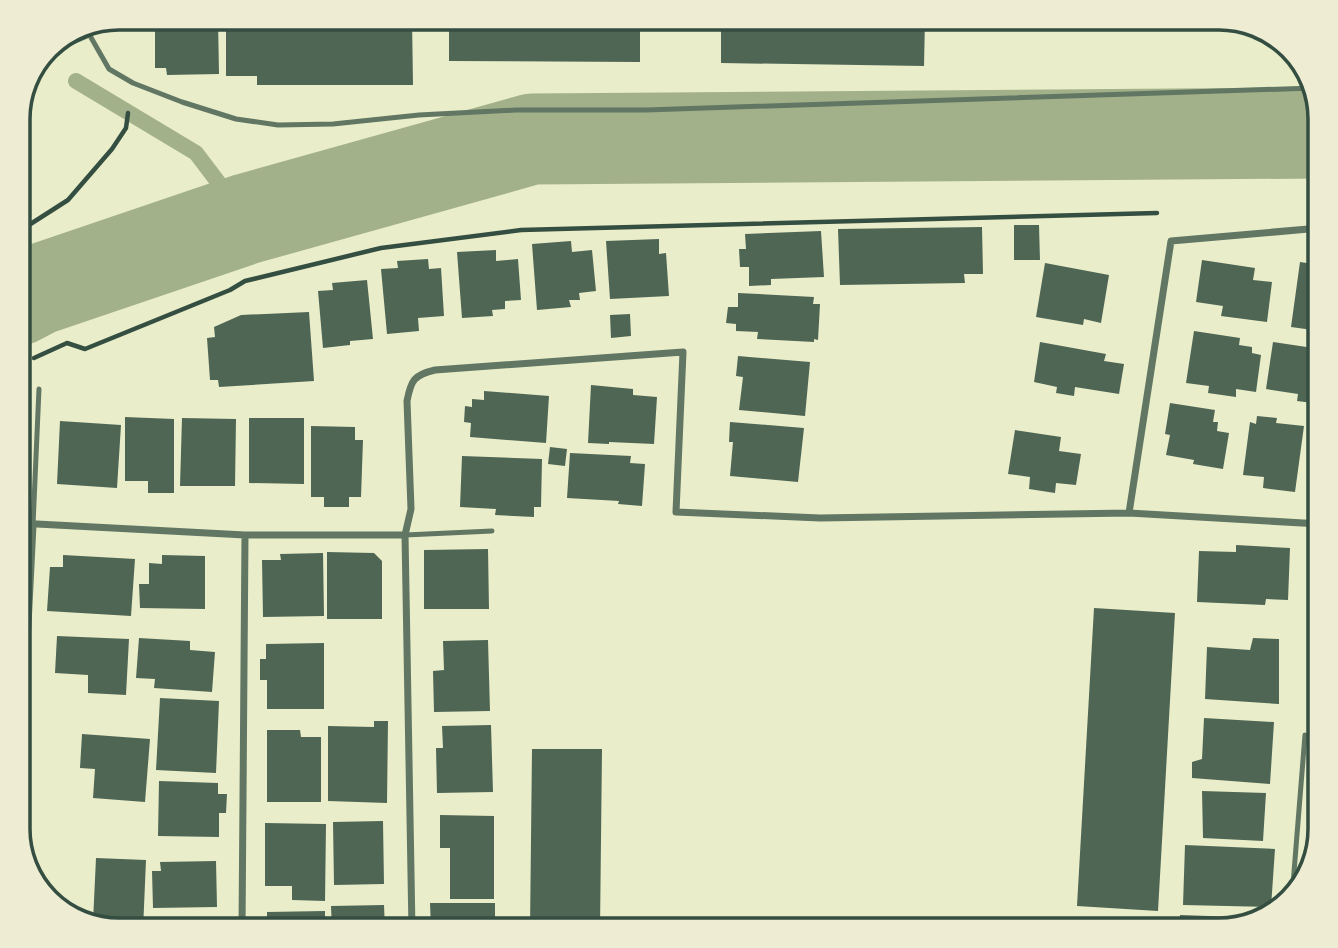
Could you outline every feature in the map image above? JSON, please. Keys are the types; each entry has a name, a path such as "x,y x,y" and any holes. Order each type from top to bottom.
{"street":[{"path":"1129,513 1171,241 1308,230"},
{"path":"412,918 405,535 411,509 407,401 411,383 421,373 683,352 676,512 820,518 1129,513 1308,523"},
{"path":"30,525 245,535 405,535"},
{"path":"30,585 33,525"},
{"path":"242,918 245,535"}],"lane":[{"path":"91,35 109,69 133,83 236,119 278,125 333,124 419,115 516,110 646,110 1302,88"},
{"path":"33,525 39,389"},
{"path":"405,535 492,531"},
{"path":"1294,878 1305,735"}],"path":[{"path":"30,224 68,200 112,149 125,128"},
{"path":"30,361 68,343 85,349 230,290 245,281 382,248 521,230 1167,213"}],"building":[{"path":"155,30 218,30 219,74 167,75 166,68 155,68"},
{"path":"226,30 412,30 413,85 257,85 257,76 226,76"},
{"path":"449,30 640,30 640,62 449,61"},
{"path":"721,30 925,30 924,66 721,63"},
{"path":"1014,225 1039,225 1040,260 1014,260"},
{"path":"982,227 983,274 964,274 965,283 840,285 838,229"},
{"path":"821,231 824,277 771,279 771,285 749,286 749,267 740,267 739,249 746,249 745,234"},
{"path":"659,239 659,254 666,253 669,296 610,299 606,241"},
{"path":"571,241 572,252 592,250 596,291 579,293 580,300 569,300 571,307 537,310 532,244"},
{"path":"496,250 496,261 518,259 521,300 505,301 505,309 492,310 493,316 462,318 457,252"},
{"path":"428,259 429,269 441,268 444,316 418,318 419,331 387,334 381,269 398,268 397,261"},
{"path":"1202,260 1255,268 1253,280 1272,282 1267,322 1221,316 1223,306 1196,302"},
{"path":"1300,262 1308,263 1308,329 1291,327"},
{"path":"1045,263 1109,275 1101,323 1084,319 1083,325 1036,317"},
{"path":"367,280 373,339 350,341 350,345 323,348 318,291 333,290 332,283"},
{"path":"738,293 814,297 813,304 820,304 818,340 757,339 758,332 736,331 736,324 726,323 728,307 738,307"},
{"path":"309,312 314,381 219,387 218,380 210,380 207,338 215,337 214,327 241,315"},
{"path":"630,314 631,336 611,338 610,315"},
{"path":"1194,331 1240,338 1239,345 1252,347 1252,353 1261,355 1256,392 1236,389 1236,397 1208,393 1209,386 1186,383"},
{"path":"1040,342 1106,354 1104,361 1124,364 1119,394 1075,387 1074,396 1056,393 1057,387 1034,382"},
{"path":"1273,342 1308,347 1308,402 1297,401 1298,394 1266,389"},
{"path":"738,356 810,362 805,416 739,410 743,377 736,376"},
{"path":"591,385 633,389 633,395 657,397 654,444 588,443"},
{"path":"484,391 549,396 546,443 470,437 471,423 464,422 465,406 472,407 472,399 484,400"},
{"path":"1170,403 1215,410 1213,422 1218,422 1217,431 1229,433 1223,469 1193,464 1194,460 1166,455 1170,435 1165,434"},
{"path":"1257,416 1277,418 1276,423 1304,426 1295,492 1263,488 1264,477 1243,475 1250,422 1256,424"},
{"path":"125,417 174,419 174,493 148,493 148,481 125,481"},
{"path":"182,418 236,419 235,486 180,486"},
{"path":"249,418 304,418 304,484 249,483"},
{"path":"60,421 121,425 117,488 57,484"},
{"path":"730,422 804,428 798,482 730,476 733,442 729,442"},
{"path":"311,426 355,427 355,440 363,440 361,497 349,497 349,507 324,507 324,497 311,497"},
{"path":"1015,430 1061,437 1059,451 1081,454 1076,485 1056,483 1055,493 1029,489 1030,477 1008,474"},
{"path":"550,447 567,449 565,466 548,464"},
{"path":"570,453 631,456 630,463 645,464 642,506 618,504 619,501 567,498"},
{"path":"462,456 542,459 541,507 534,507 534,517 495,515 496,509 460,507"},
{"path":"1236,545 1290,548 1288,600 1266,599 1265,605 1197,602 1199,551 1236,552"},
{"path":"488,549 489,609 424,609 424,550"},
{"path":"327,552 374,553 382,561 382,619 327,619"},
{"path":"323,553 324,616 263,617 262,560 281,560 280,554"},
{"path":"63,555 135,559 131,616 47,611 50,567 63,567"},
{"path":"162,555 205,556 205,609 140,608 139,584 149,584 149,563 162,564"},
{"path":"1094,608 1175,613 1158,911 1077,906"},
{"path":"57,636 129,639 126,695 88,693 88,675 55,673"},
{"path":"139,638 190,641 190,650 215,652 212,692 154,688 155,679 136,678"},
{"path":"1253,638 1279,639 1279,704 1205,699 1207,647 1250,650"},
{"path":"488,640 490,711 434,712 433,671 444,670 443,641"},
{"path":"324,643 324,709 267,709 267,680 260,680 260,659 266,659 266,644"},
{"path":"160,698 219,701 216,773 156,770"},
{"path":"1204,718 1274,722 1270,784 1192,778 1192,762 1202,759"},
{"path":"374,721 388,721 387,803 328,801 328,726 374,727"},
{"path":"491,725 493,792 437,793 436,748 443,748 442,726"},
{"path":"267,730 300,730 301,737 321,737 321,802 267,802"},
{"path":"82,734 150,739 145,802 93,798 95,769 80,768"},
{"path":"532,749 602,749 600,918 530,918"},
{"path":"159,781 218,783 218,794 227,794 226,813 219,813 219,837 158,836"},
{"path":"1202,791 1266,793 1263,841 1203,838"},
{"path":"440,815 494,816 494,899 450,899 450,848 440,848"},
{"path":"383,821 384,884 334,885 333,822"},
{"path":"265,823 326,824 325,901 292,900 292,886 265,886"},
{"path":"1185,845 1275,849 1271,901 1262,907 1183,905"},
{"path":"96,858 146,860 144,918 93,915"},
{"path":"216,861 217,907 153,908 152,871 161,871 160,862"},
{"path":"430,903 495,903 495,918 431,918"},
{"path":"384,905 385,918 332,918 331,906"},
{"path":"325,911 325,918 267,918 267,912"},
{"path":"1180,915 1232,917 1219,918 1180,918"}],"waterway":[{"path":"76,81 196,153 246,219"},
{"path":"30,294 246,219 532,139 1308,133"}]}
